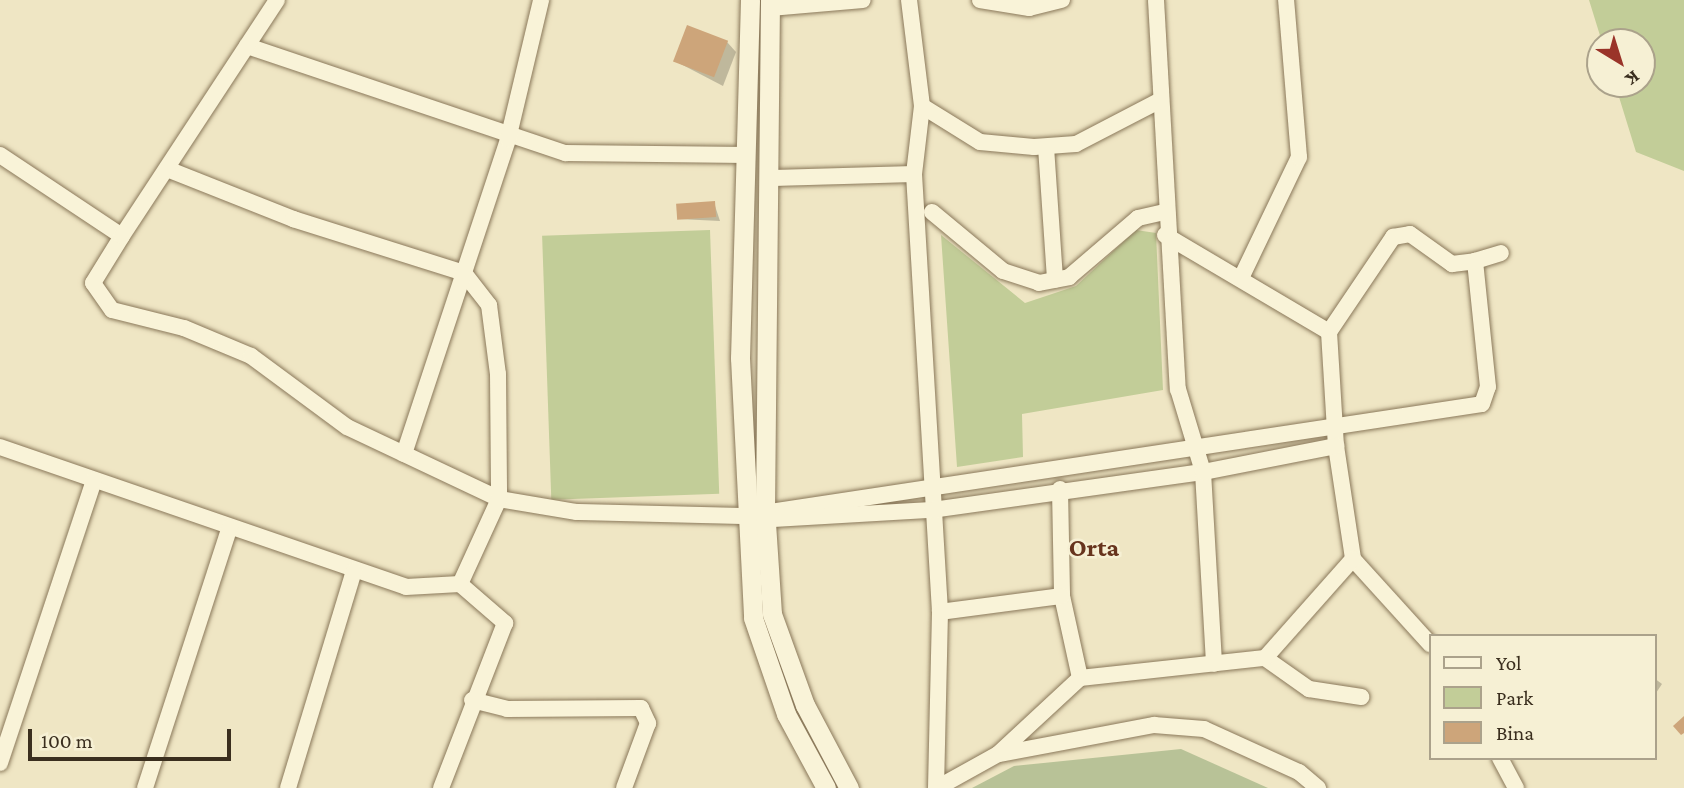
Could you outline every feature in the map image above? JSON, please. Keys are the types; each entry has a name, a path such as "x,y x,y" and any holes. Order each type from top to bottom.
{"street":[{"path":"277,0 93,283 100,302 251,356 346,427 499,499 577,512 765,516 932,510 1060,489 1203,472 1336,446"},
{"path":"404,454 508,139 541,0"},
{"path":"750,0 740,358 744,516 752,618 786,714 826,788"},
{"path":"849,788 805,705 772,614 765,516 773,178 770,4 863,0"},
{"path":"909,0 922,106 914,174 930,488 940,612 937,788"},
{"path":"980,0 1028,8 1062,0"},
{"path":"1156,0 1164,235 1178,389 1198,448 1203,472 1214,664"},
{"path":"1242,276 1299,157 1286,0"},
{"path":"247,46 508,139 565,153 747,155"},
{"path":"922,106 980,142 1046,147 1076,144 1159,101"},
{"path":"1046,147 1055,280"},
{"path":"0,155 122,236"},
{"path":"167,169 293,219 464,273 489,305 498,374 499,499 460,584"},
{"path":"773,178 914,174"},
{"path":"932,212 1010,276 1055,280 1095,260 1138,218 1164,212"},
{"path":"1428,642 1353,559 1336,446 1329,332 1393,237 1410,234 1452,264 1475,261 1501,253"},
{"path":"1164,235 1242,276 1329,332"},
{"path":"765,516 930,488 1482,404 1488,387 1475,261"},
{"path":"0,447 406,587 460,584 505,623 472,699 441,788"},
{"path":"0,763 94,480"},
{"path":"1060,489 1062,596 1080,678"},
{"path":"145,788 230,527"},
{"path":"937,788 998,754 1080,678 1265,658 1353,559"},
{"path":"288,788 354,570"},
{"path":"940,612 1062,596"},
{"path":"1265,658 1309,689 1361,697"},
{"path":"472,699 508,709 641,708 648,723 624,788"},
{"path":"998,754 1154,725 1204,729 1299,772 1318,788"},
{"path":"1501,760 1516,788"}],"green space":[{"path":"1589,0 1684,0 1684,171 1636,152 1619,98 1656,98 1656,28 1598,28"},
{"path":"710,230 719,494 551,500 542,236"},
{"path":"1136,230 1156,233 1163,390 1022,414 1023,457 957,467 941,235 1025,303 1076,286"},
{"path":"1181,749 1268,788 972,788 1014,766"}],"building":[{"path":"687,25 728,41 714,77 673,61"},
{"path":"715,201 716,217 677,220 676,204"},
{"path":"1684,716 1684,733 1681,735 1673,726"}],"district":[{"name":"Orta","path":"1094,548"}]}
